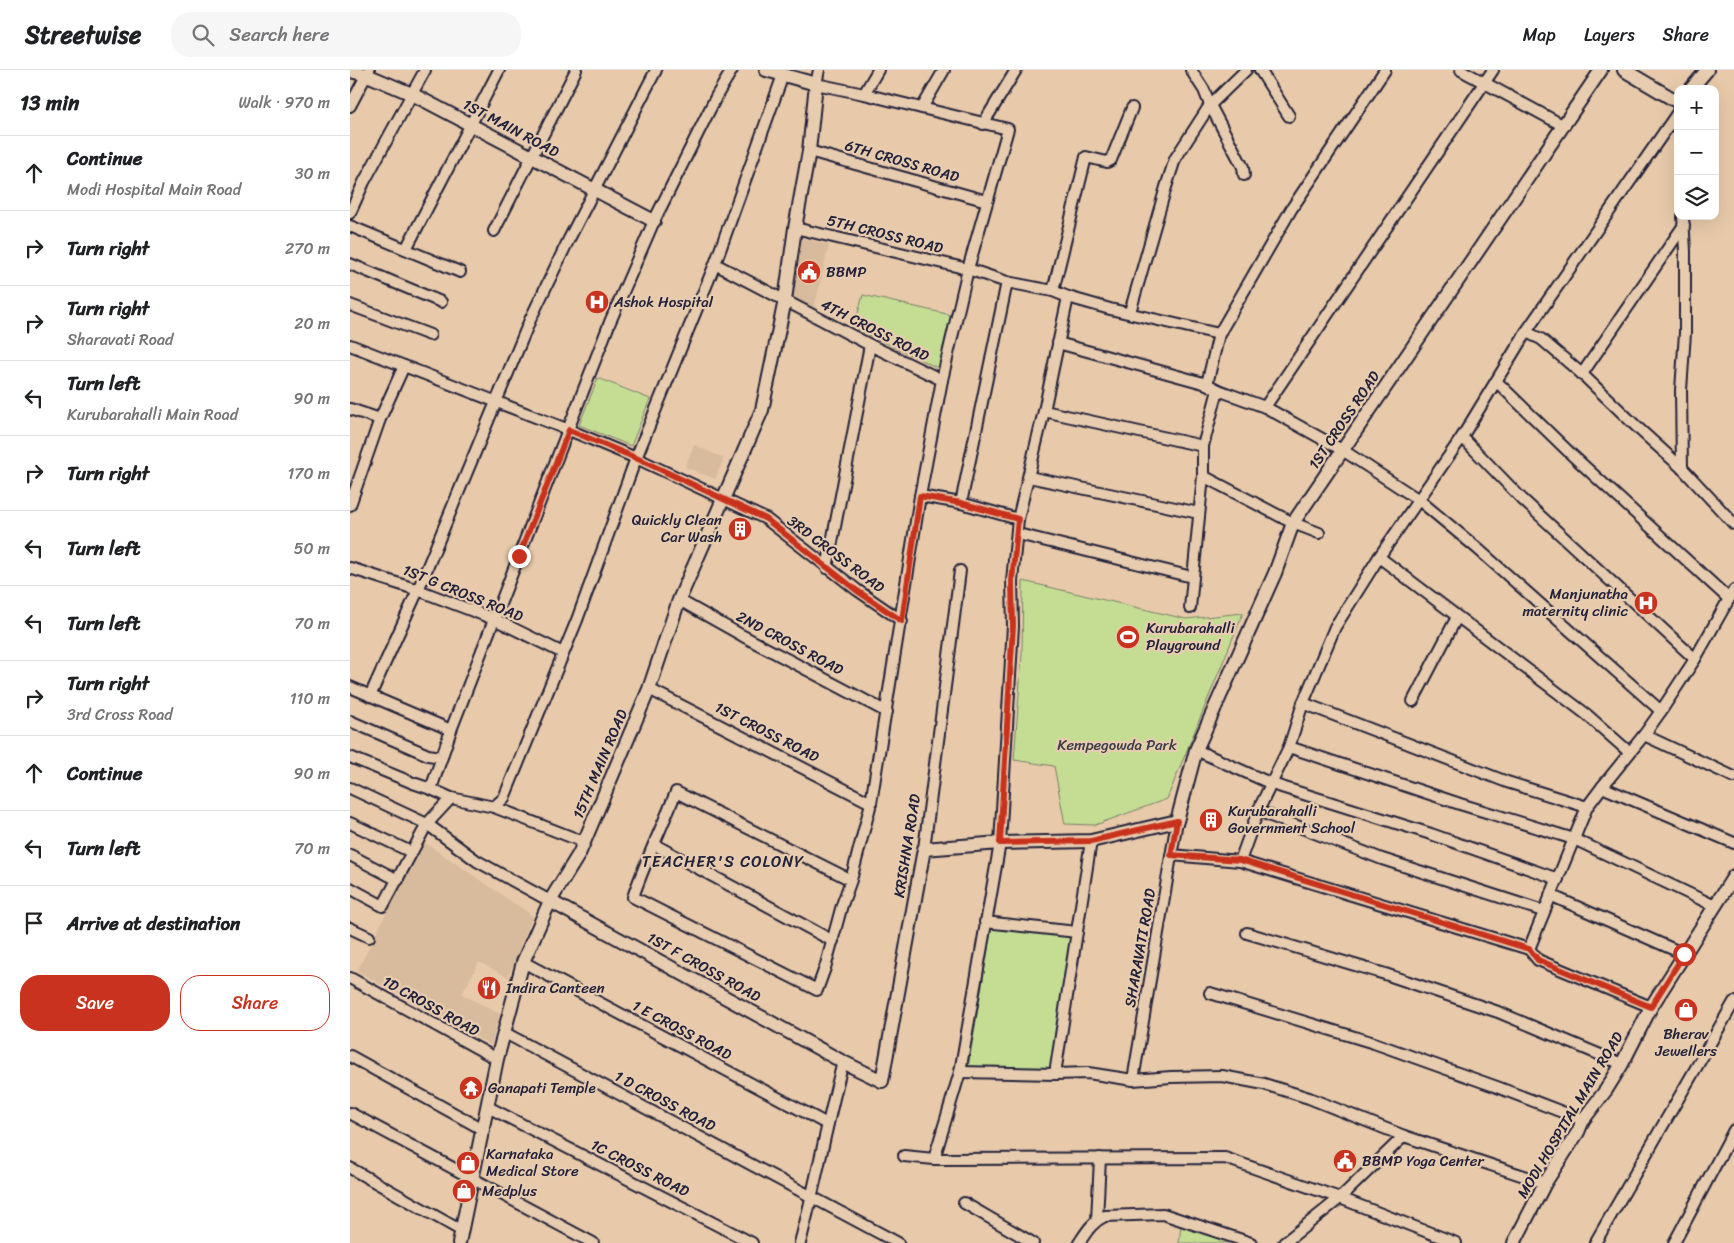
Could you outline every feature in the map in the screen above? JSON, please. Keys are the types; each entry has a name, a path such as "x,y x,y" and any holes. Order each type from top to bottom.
{"street":[{"path":"350,213 364,182 425,70"},
{"path":"406,249 499,70"},
{"path":"494,231 576,70"},
{"path":"370,696 418,590 530,320 569,238 656,70"},
{"path":"431,789 451,730 610,322 654,221 717,95 732,70"},
{"path":"766,70 816,84 1008,129 968,270 942,380 920,496 902,621 871,803 851,880 817,990 633,898 641,873 655,845 676,792 851,880"},
{"path":"816,84 819,70"},
{"path":"864,94 878,70"},
{"path":"922,108 944,70"},
{"path":"983,124 1016,70"},
{"path":"1191,70 1204,90 1243,167 1244,175"},
{"path":"1130,312 1175,158 1210,105 1246,70"},
{"path":"1260,70 1289,116"},
{"path":"1207,384 1219,334 1292,208 1385,70"},
{"path":"1461,70 1564,126"},
{"path":"1265,407 1492,70"},
{"name":"1ST CROSS ROAD","path":"1177,821 1196,750 1276,573 1294,523 1601,70"},
{"path":"1624,70 1674,100"},
{"path":"1694,85 1707,70"},
{"name":"1ST MAIN ROAD","path":"350,71 368,73 412,94 654,221"},
{"path":"350,106 368,73"},
{"path":"494,807 504,798 563,653 636,458 715,264 783,75"},
{"name":"15TH MAIN ROAD","path":"461,1237 497,1059 523,962 550,901 579,854 649,690 679,600 762,410 785,300 795,228 809,151 816,84"},
{"path":"1053,291 1086,157 1107,162 1111,160 1132,108"},
{"path":"1240,860 1258,811 1289,747 1303,703 1335,627 1379,557 1462,437 1526,332 1674,120"},
{"name":"6TH CROSS ROAD","path":"809,151 987,201"},
{"path":"1582,374 1684,220"},
{"path":"1682,468 1681,390 1685,333 1684,220"},
{"path":"350,226 460,272"},
{"name":"5TH CROSS ROAD","path":"795,228 1219,334"},
{"path":"350,264 441,302"},
{"name":"4TH CROSS ROAD","path":"715,264 870,345 942,380"},
{"path":"961,503 1007,282"},
{"path":"934,1159 960,1072 1000,843 1013,626 1012,581 1018,519 1044,411 1068,297"},
{"path":"350,305 430,335"},
{"path":"1526,332 1541,339 1582,374 1682,468 1734,524"},
{"path":"1058,343 1207,384 1218,390 1265,407 1344,451 1419,500 1478,549 1661,711"},
{"name":"3RD CROSS ROAD","path":"350,345 569,430 724,498 766,519 827,568 902,621"},
{"path":"827,568 870,345"},
{"path":"350,505 354,485 380,419 404,366"},
{"path":"1496,382 1572,455 1731,595 1695,659 1661,711 1587,807 1529,949"},
{"path":"1190,608 1203,476 1203,446 1218,390"},
{"path":"350,409 380,419"},
{"path":"1044,411 1203,446"},
{"path":"1462,437 1522,499 1695,659"},
{"path":"1203,476 1294,523 1319,533"},
{"path":"1029,477 1199,513"},
{"path":"920,496 961,503 1018,519"},
{"path":"1018,534 1192,577"},
{"path":"1379,557 1586,714 1630,752"},
{"name":"1ST G CROSS ROAD","path":"350,568 418,590 494,619 563,653"},
{"name":"KRISHNA ROAD","path":"843,1062 882,1081 924,849 960,571"},
{"name":"2ND CROSS ROAD","path":"679,600 887,712"},
{"path":"1413,701 1457,617"},
{"path":"350,687 451,730"},
{"name":"1ST CROSS ROAD","path":"649,690 871,803"},
{"path":"1303,703 1507,782 1587,807"},
{"path":"350,721 428,755 442,757"},
{"path":"1644,735 1734,777"},
{"path":"1289,747 1574,840 1715,906"},
{"path":"1196,750 1272,784 1431,834 1558,879"},
{"path":"350,757 451,798 494,807 584,842"},
{"path":"1602,787 1734,843"},
{"path":"350,788 427,824 477,861 550,901"},
{"path":"350,888 383,906 427,824 451,798"},
{"path":"1258,811 1382,859 1543,911"},
{"path":"924,849 1000,843 1091,841 1177,821"},
{"name":"SHARAVATI ROAD","path":"1133,1080 1177,821"},
{"path":"350,822 411,852"},
{"path":"1056,1074 1091,841"},
{"path":"655,845 833,940"},
{"path":"350,855 398,880"},
{"path":"1171,855 1240,860 1529,949 1538,960 1651,1007"},
{"name":"MODI HOSPITAL MAIN ROAD","path":"1514,1243 1545,1183 1578,1132 1583,1120 1606,1090 1622,1064 1651,1007 1734,876"},
{"path":"1550,895 1684,954"},
{"name":"1ST F CROSS ROAD","path":"550,901 843,1062"},
{"path":"985,922 1076,932"},
{"path":"350,928 369,937"},
{"path":"1247,933 1385,974 1498,1012 1622,1064"},
{"name":"1 E CROSS ROAD","path":"523,962 827,1124"},
{"name":"1D CROSS ROAD","path":"350,978 497,1059"},
{"path":"1210,993 1374,1043 1583,1120"},
{"path":"1595,1243 1734,1002"},
{"name":"1 D CROSS ROAD","path":"505,1033 898,1243"},
{"path":"350,1056 484,1130"},
{"path":"800,1243 843,1062"},
{"path":"960,1072 1088,1073 1133,1080 1222,1076 1256,1082 1309,1098 1404,1136 1545,1183"},
{"name":"1C CROSS ROAD","path":"488,1107 752,1243"},
{"path":"350,1113 474,1180 575,1239 593,1243"},
{"path":"1674,1243 1734,1130"},
{"path":"1284,1243 1340,1198 1404,1136"},
{"path":"904,1156 934,1159 1224,1158 1340,1198 1456,1243"},
{"path":"1097,1220 1100,1158"},
{"path":"350,1168 461,1237"},
{"path":"964,1203 1033,1243"},
{"path":"1080,1243 1089,1228 1097,1220 1105,1216 1163,1214 1251,1243"}],"shaded area":[{"name":"BBMP","path":"800,237 829,245 814,309 791,298"},
{"path":"694,445 724,458 715,479 685,467"},
{"path":"423,841 533,916 508,977 479,962 462,994 500,1014 491,1045 357,971"}],"green space":[{"path":"863,295 951,315 938,368 854,328"},
{"path":"598,378 650,399 631,446 579,425"},
{"name":"Kempegowda Park","path":"1023,581 1186,619 1243,613 1167,799 1095,825 1065,824 1054,766 1014,760 1022,655"},
{"path":"992,925 1072,933 1052,1070 968,1068"},
{"path":"1181,1225 1232,1243 1179,1243"}],"place":[{"name":"BBMP","path":"809,272"},
{"name":"Ashok Hospital","path":"597,302"},
{"name":"Quickly Clean Car Wash","path":"740,529"},
{"name":"Manjunatha maternity clinic","path":"1646,603"},
{"name":"Kurubarahalli Playground","path":"1128,637"},
{"name":"Kurubarahalli Government School","path":"1211,820"},
{"name":"Indira Canteen","path":"489,988"},
{"name":"Bherav Jewellers","path":"1686,1010"},
{"name":"Ganapati Temple","path":"471,1088"},
{"name":"BBMP Yoga Center","path":"1345,1161"},
{"name":"Karnataka Medical Store","path":"468,1163"},
{"name":"Medplus","path":"464,1191"}],"district":[{"name":"TEACHER'S COLONY","path":"723,861"}],"route":[{"path":"519,556 569,430 636,458 766,519 856,590 902,621 920,496 961,503 1018,519 1012,581 1013,626 1000,843 1091,841 1177,821 1171,855 1240,860 1529,949 1538,960 1651,1007 1684,954"}]}
